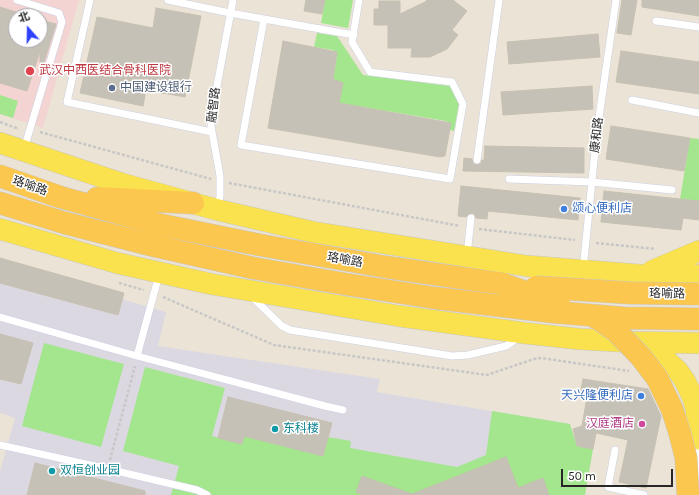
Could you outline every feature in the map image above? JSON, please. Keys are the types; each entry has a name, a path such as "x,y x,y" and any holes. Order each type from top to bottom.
{"highway":[{"name":"珞喻路","path":"0,176 60,197 157,224 260,246 386,267 503,284 565,290 623,293 699,294"},
{"path":"60,197 193,203"},
{"name":"珞喻路","path":"0,203 64,224 155,246 252,268 352,286 435,298 554,312 624,318 699,319"},
{"path":"503,284 582,312 600,320 616,331 641,357 657,378 672,409 686,458 687,495"}],"main road":[{"path":"0,143 28,138 123,184 218,210 313,232 527,266 640,275 699,276"},
{"path":"0,229 117,263 159,273 245,290 399,316 524,333 633,342 699,343"},
{"path":"640,275 671,264 699,251"},
{"path":"524,333 538,314 541,302 540,289 534,275 527,266"},
{"path":"633,342 656,353 678,371 685,381 693,398 698,421 699,440 687,495"}],"lane":[{"path":"17,0 59,13 62,22 28,138"},
{"path":"90,0 67,102 212,132"},
{"path":"168,0 230,13 354,35"},
{"name":"融智路","path":"218,210 220,182 211,126 212,110 233,0"},
{"path":"264,19 241,144 450,179 463,104 452,82 370,72 352,42 359,0"},
{"path":"477,160 499,0"},
{"name":"康和路","path":"582,271 597,132 616,0"},
{"path":"656,21 699,27"},
{"path":"632,100 699,113"},
{"path":"509,179 592,182 672,190"},
{"path":"467,257 471,218"},
{"path":"137,356 159,273"},
{"path":"245,290 282,326 290,330 452,356 468,355 506,346 524,333"},
{"path":"0,317 137,356 343,410"},
{"path":"0,445 196,490 207,495"},
{"path":"615,450 608,487 644,495"}],"path":[{"path":"0,122 28,138 220,182 470,228 651,250 661,249"},
{"path":"112,453 137,356"}],"shaded area":[{"name":"武汉中西医结合骨科医院","path":"0,0 79,0 43,128 0,114"},
{"path":"0,283 117,315 122,299 166,312 158,346 380,379 377,392 570,424 577,446 593,449 585,495 0,495 0,471 15,418 0,413"}],"green space":[{"path":"325,0 353,0 348,28 321,23"},
{"path":"317,33 337,36 363,75 450,86 459,104 454,131 450,130 449,123 446,121 339,103 342,83 333,81 337,54 333,50 314,47"},
{"path":"0,95 18,101 13,118 0,114"},
{"path":"690,138 699,139 699,201 680,199"},
{"path":"44,343 124,364 101,447 22,426"},
{"path":"145,367 225,388 212,436 242,444 244,436 323,456 328,437 351,441 350,448 457,467 486,455 492,411 570,424 577,446 593,449 585,495 171,495 179,466 123,451"}],"building":[{"path":"306,0 325,0 322,14 304,11"},
{"path":"427,0 453,0 467,11 452,30 458,35 447,49 430,57 411,57 412,48 388,48 388,25 374,25 374,9 379,9 379,1 400,1 400,14"},
{"path":"622,0 637,0 631,35 617,33"},
{"path":"642,0 699,0 699,16 642,7"},
{"path":"0,7 8,10 8,48 48,48 48,22 56,24 43,65 40,65 40,51 27,91 0,83"},
{"path":"156,8 201,16 185,97 146,90 143,106 80,93 97,17 153,28"},
{"path":"598,34 600,57 509,64 507,42"},
{"path":"283,41 337,52 333,79 343,83 339,103 451,123 445,156 440,157 268,128"},
{"path":"621,51 699,62 699,94 616,82"},
{"path":"592,86 593,109 503,115 501,92"},
{"path":"611,126 690,138 684,171 606,159"},
{"path":"485,146 584,148 584,173 463,171 464,158 472,159 474,164 477,165 484,160"},
{"path":"461,186 580,198 578,220 488,211 487,219 476,218 472,213 466,217 458,216"},
{"path":"604,191 699,201 699,220 683,218 681,230 601,222"},
{"path":"0,258 124,293 118,315 0,283"},
{"path":"0,334 33,343 21,384 0,379"},
{"path":"583,379 648,389 661,416 646,488 619,482 628,440 596,433 593,449 577,446 573,429 582,426 587,397 580,396"},
{"name":"东科楼","path":"228,397 332,423 323,456 244,436 242,444 218,438"},
{"path":"506,457 518,488 543,478 549,495 363,495 356,492 362,476 412,494"},
{"name":"双恒创业园","path":"35,463 145,491 145,495 27,495"}],"place":[{"name":"武汉中西医结合骨科医院","path":"30,71"},
{"name":"中国建设银行","path":"112,88"},
{"name":"颂心便利店","path":"564,209"},
{"name":"天兴隆便利店","path":"641,396"},
{"name":"汉庭酒店","path":"642,424"},
{"name":"东科楼","path":"275,429"},
{"name":"双恒创业园","path":"52,471"}]}
